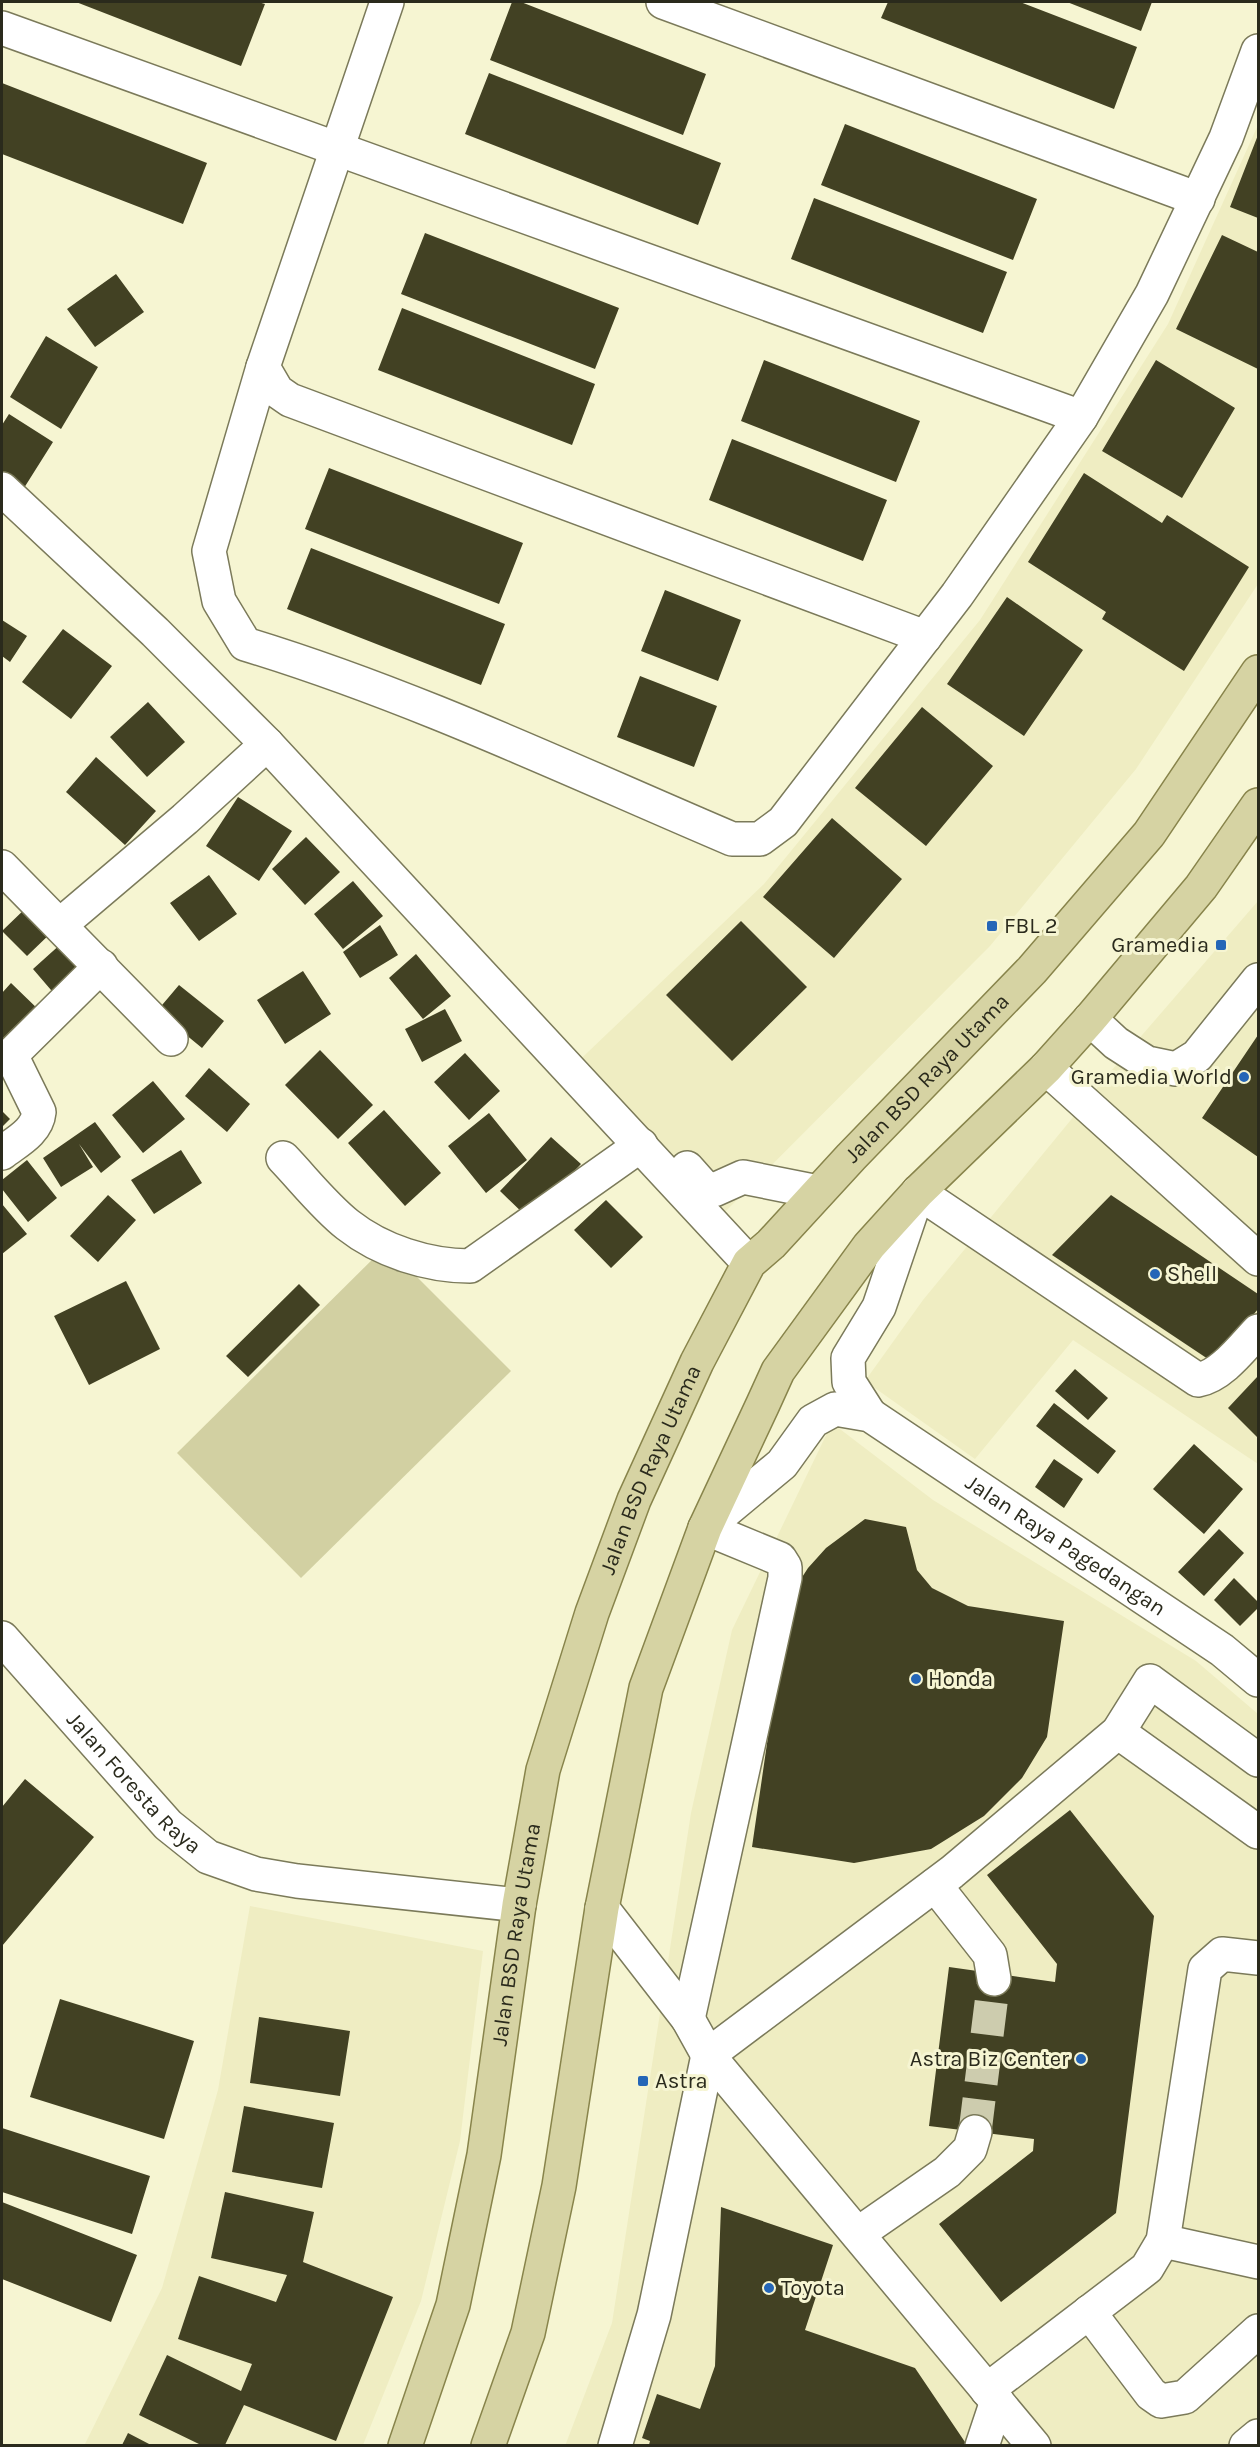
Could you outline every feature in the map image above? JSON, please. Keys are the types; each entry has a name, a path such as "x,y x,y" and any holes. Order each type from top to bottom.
{"main road":[{"name":"Jalan BSD Raya Utama","path":"405,2445 453,2305 464,2254 484,2155 519,1905 543,1770 592,1614 633,1500 697,1362 749,1263 1032,970 1149,834 1258,672"},
{"path":"488,2445 528,2332 559,2186 602,1908 646,1688 705,1528 778,1371 869,1246 918,1192 1046,1068 1090,1019 1201,887 1258,805"}],"street":[{"path":"387,2 263,367 209,551 219,601 245,645 303,662 411,702 732,839 760,839 783,822 925,637 1081,417 1152,294 1198,199 1226,138 1258,51"},
{"path":"663,2 1198,199"},
{"path":"2,28 1081,417"},
{"path":"263,367 277,391 290,400 925,637"},
{"path":"2,489 155,632 267,744 641,1144 749,1263"},
{"path":"60,924 185,819 267,744"},
{"path":"2,867 171,1039"},
{"path":"2,1153 33,1128 38,1121 39,1112 11,1054 101,966"},
{"path":"1090,1019 1116,1043 1147,1063 1176,1069 1197,1056 1258,980"},
{"path":"1046,1068 1258,1259"},
{"path":"283,1158 347,1224 364,1237 385,1248 434,1263 470,1266 641,1144"},
{"path":"687,1168 703,1186 714,1190 743,1177 818,1192"},
{"path":"870,1415 849,1382 848,1358 879,1307 918,1192 1198,1380 1207,1379 1216,1372 1258,1331"},
{"path":"688,2019 785,1578 785,1567 780,1558 705,1528 782,1464 813,1420 835,1409 870,1415"},
{"name":"Jalan Raya Pagedangan","path":"870,1415 1222,1650 1258,1680"},
{"name":"Jalan Foresta Raya","path":"2,1638 168,1825 208,1857 256,1874 297,1881 519,1905"},
{"path":"615,2445 654,2315 708,2055 935,1885 1118,1732 1150,1681 1258,1760"},
{"path":"1118,1732 1258,1832"},
{"path":"935,1885 990,1955 994,1979"},
{"path":"602,1908 688,2019 708,2055 1034,2445"},
{"path":"982,2445 992,2395 1089,2312 1146,2268 1163,2241 1205,1970 1222,1954 1258,1958"},
{"path":"859,2233 947,2172 970,2149 975,2132"},
{"path":"1163,2241 1258,2262"},
{"path":"1089,2312 1151,2394 1161,2401 1185,2397 1258,2331"},
{"path":"1246,2445 1258,2436"}],"shaded area":[{"path":"1258,125 1258,584 1136,769 990,946 700,1237 566,1073 764,884 980,620 1168,324"},
{"path":"1258,901 1258,1464 1073,1340 975,1459 865,1381 923,1300 1111,1071"},
{"path":"386,1246 511,1371 301,1578 177,1453"},
{"name":"Astra Biz Center","path":"832,1423 933,1500 1196,1661 1258,1714 1258,2445 565,2446 612,2323 691,1813 732,1630"},
{"path":"250,1906 483,1951 460,2141 421,2301 363,2445 84,2446 162,2288 218,2090"}],"building":[{"path":"76,2 258,2 265,4 241,66"},
{"path":"512,2 521,2 706,74 683,135 490,60"},
{"path":"888,2 1020,2 1137,47 1114,109 881,18"},
{"path":"1067,2 1152,2 1141,31"},
{"path":"489,73 721,163 698,225 465,134"},
{"path":"2,83 207,163 183,224 2,154"},
{"path":"845,124 1037,199 1013,260 821,185"},
{"path":"1258,135 1258,218 1230,207"},
{"path":"814,198 1007,272 983,333 791,259"},
{"path":"425,233 619,308 595,369 401,294"},
{"path":"1222,235 1258,252 1258,369 1176,329"},
{"path":"116,274 144,312 95,347 67,309"},
{"path":"402,308 595,384 572,445 378,370"},
{"path":"46,336 98,367 61,429 10,397"},
{"path":"764,360 920,421 896,482 741,421"},
{"path":"1156,360 1235,408 1182,498 1102,451"},
{"path":"9,414 53,442 24,488 2,474 2,425"},
{"path":"732,439 887,500 863,561 709,500"},
{"path":"329,468 523,543 499,604 305,529"},
{"path":"1084,473 1162,523 1167,515 1249,567 1184,671 1102,619 1106,612 1028,562"},
{"path":"311,548 505,624 481,685 287,609"},
{"path":"665,590 741,620 718,681 641,651"},
{"path":"1007,597 1083,650 1024,736 947,684"},
{"path":"2,620 27,636 10,662 2,656"},
{"path":"63,629 112,666 71,719 22,682"},
{"path":"640,676 717,706 694,767 617,737"},
{"path":"148,702 185,742 147,777 110,737"},
{"path":"922,707 993,766 926,846 855,788"},
{"path":"96,757 156,811 125,845 66,792"},
{"path":"238,797 292,831 259,881 206,846"},
{"path":"832,818 902,879 834,958 763,897"},
{"path":"306,837 340,872 305,905 272,869"},
{"path":"209,875 237,914 199,941 170,903"},
{"path":"353,881 383,916 343,949 314,914"},
{"path":"29,905 53,931 27,956 2,931"},
{"path":"741,921 807,987 732,1061 666,995"},
{"path":"380,925 398,955 360,978 343,952"},
{"path":"63,942 88,970 57,997 33,969"},
{"path":"416,954 451,996 423,1019 389,978"},
{"path":"303,971 331,1014 285,1044 257,1000"},
{"path":"11,983 42,1013 2,1055 2,993"},
{"path":"179,985 224,1021 202,1048 157,1011"},
{"path":"445,1009 462,1041 422,1062 405,1029"},
{"name":"Gramedia World","path":"1258,1035 1258,1157 1202,1118"},
{"path":"320,1050 373,1105 338,1139 285,1085"},
{"path":"465,1053 500,1091 469,1120 434,1082"},
{"path":"209,1068 250,1104 227,1132 185,1096"},
{"path":"153,1081 185,1119 143,1153 112,1115"},
{"path":"384,1110 441,1173 405,1206 348,1143"},
{"path":"2,1111 10,1119 2,1127"},
{"path":"489,1113 527,1160 486,1193 448,1146"},
{"path":"95,1122 121,1157 101,1173 79,1144 93,1167 61,1187 43,1158"},
{"path":"551,1137 581,1164 529,1219 500,1191"},
{"path":"181,1150 202,1183 154,1214 131,1180"},
{"path":"27,1160 57,1198 28,1222 2,1189 2,1180"},
{"path":"108,1195 136,1220 98,1262 70,1236"},
{"name":"Shell","path":"1111,1195 1258,1294 1258,1309 1214,1363 1052,1255"},
{"path":"606,1200 643,1237 611,1268 574,1230"},
{"path":"2,1204 27,1234 2,1254"},
{"path":"126,1281 160,1349 89,1385 54,1316"},
{"path":"299,1284 320,1305 248,1377 226,1356"},
{"path":"1075,1369 1108,1398 1088,1420 1055,1391"},
{"path":"1258,1376 1258,1438 1228,1408"},
{"path":"1054,1403 1116,1451 1098,1474 1036,1426"},
{"path":"1194,1444 1243,1489 1204,1534 1153,1489"},
{"path":"1054,1459 1083,1479 1064,1508 1035,1487"},
{"name":"Honda","path":"865,1519 906,1527 917,1570 932,1588 968,1606 1064,1621 1047,1737 1022,1778 984,1816 931,1849 854,1863 752,1847 788,1599 808,1568 826,1548"},
{"path":"1219,1529 1244,1553 1204,1596 1178,1572"},
{"path":"1234,1578 1258,1602 1258,1608 1240,1626 1214,1600"},
{"path":"25,1779 94,1837 2,1946 2,1807"},
{"name":"Astra Biz Center","path":"1070,1810 1154,1916 1116,2213 1001,2302 939,2224 1033,2151 1034,2139 929,2126 949,1967 1055,1982 1057,1964 987,1875"},
{"path":"60,1999 194,2041 164,2139 30,2097"},
{"path":"259,2017 350,2031 340,2096 250,2083"},
{"path":"244,2106 334,2123 322,2188 232,2172"},
{"path":"2,2128 150,2176 132,2234 2,2192"},
{"path":"225,2192 314,2212 303,2262 393,2297 336,2441 244,2405 225,2445 201,2445 139,2415 167,2355 241,2391 252,2364 178,2339 199,2276 276,2302 287,2275 211,2258"},
{"path":"2,2202 137,2255 111,2322 2,2279"},
{"name":"Toyota","path":"721,2207 833,2245 805,2330 915,2368 967,2445 649,2445 650,2441 642,2438 657,2394 700,2409 715,2366"},
{"path":"128,2433 151,2445 122,2445"}],"tunnel":[{"path":"975,2132 994,1979"}],"place":[{"name":"FBL 2","path":"992,926"},
{"name":"Gramedia","path":"1221,945"},
{"name":"Gramedia World","path":"1244,1077"},
{"name":"Shell","path":"1155,1274"},
{"name":"Honda","path":"916,1679"},
{"name":"Astra Biz Center","path":"1081,2059"},
{"name":"Astra","path":"643,2081"},
{"name":"Toyota","path":"769,2288"}]}
